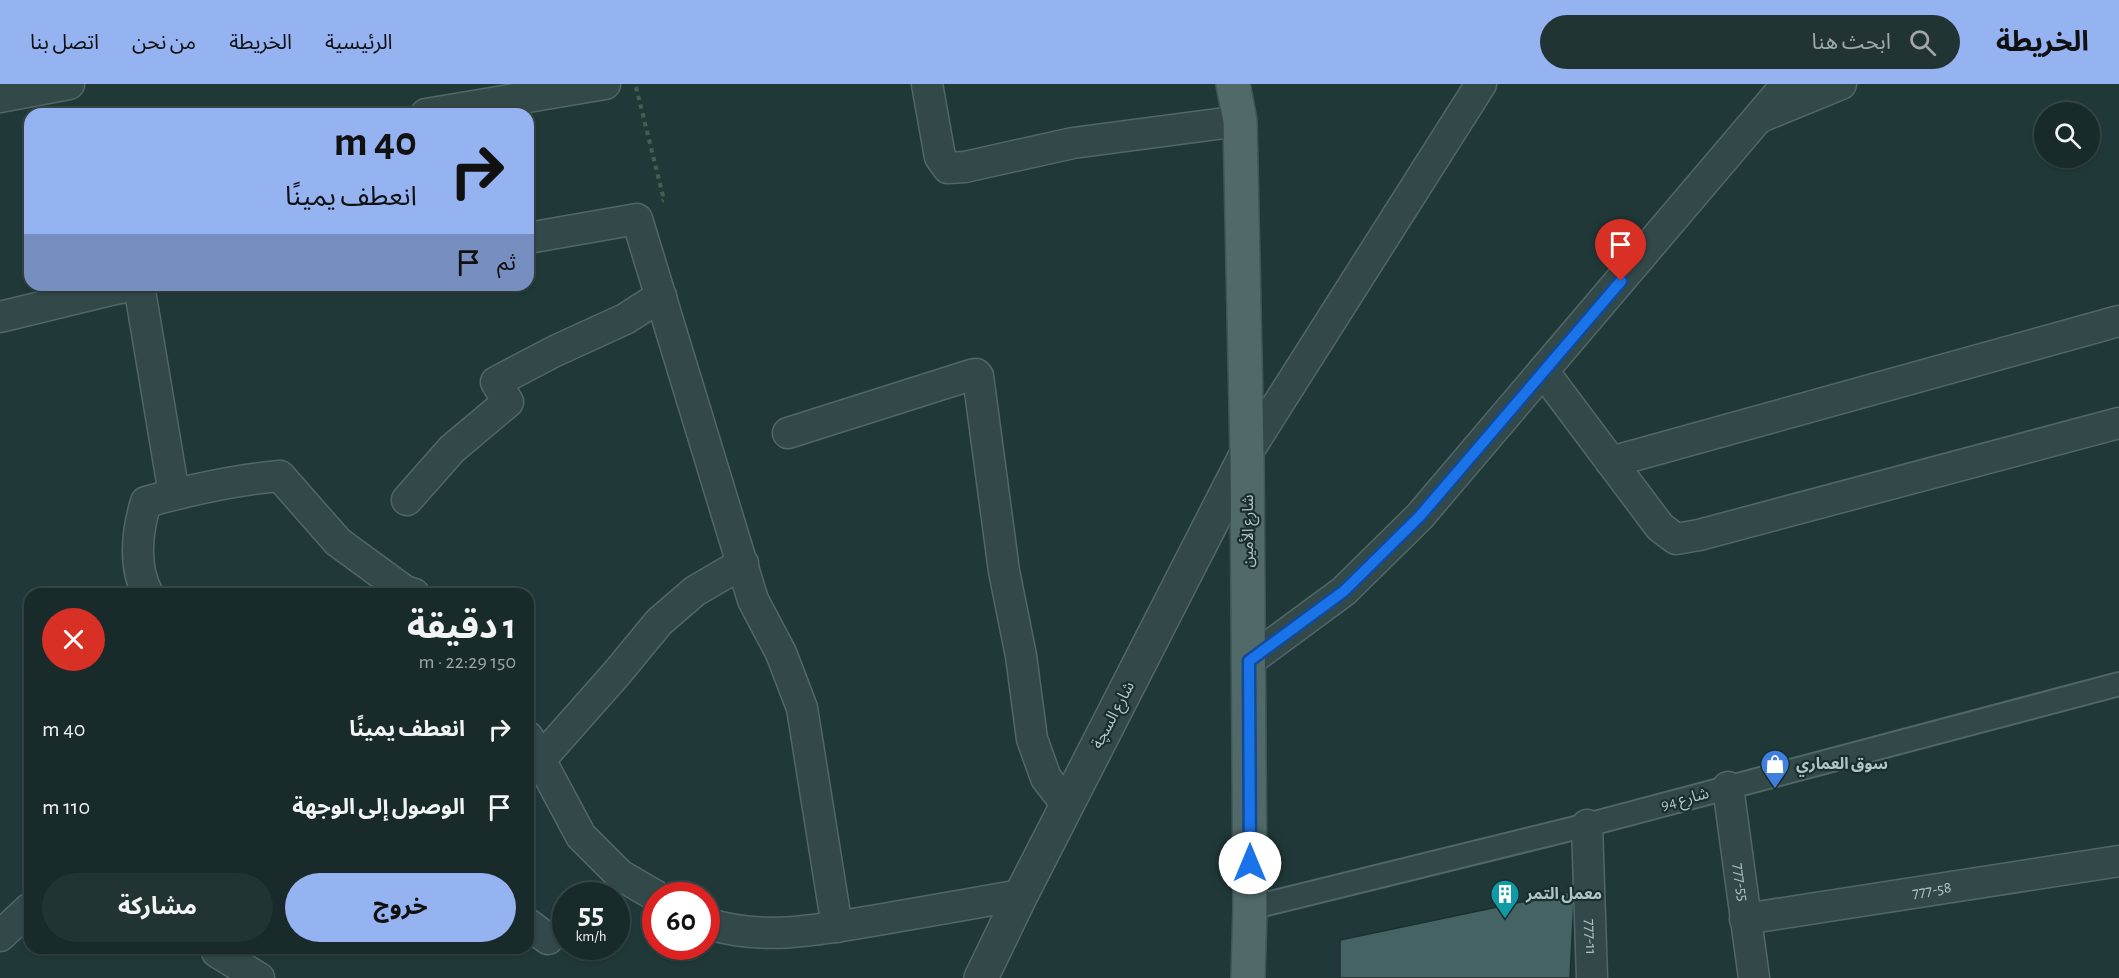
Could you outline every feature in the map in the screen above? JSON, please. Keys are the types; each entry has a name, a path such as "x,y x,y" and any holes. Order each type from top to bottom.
{"main road":[{"name":"شارع الأمين","path":"1233,84 1240,121 1247,453 1250,908 1248,978"}],"street":[{"path":"0,97 69,84"},
{"path":"462,108 605,84"},
{"path":"927,84 939,157 948,168 965,167 1073,143 1240,121"},
{"path":"1247,453 1481,84"},
{"path":"1249,661 1344,591 1420,516 1787,84"},
{"path":"1761,117 1841,84"},
{"path":"534,237 638,219 753,600 781,653 802,708 837,927"},
{"path":"0,317 85,291"},
{"path":"141,291 174,494"},
{"path":"407,500 452,449 508,402 496,382 555,351 625,319 661,296"},
{"path":"1611,462 2119,321"},
{"path":"1543,371 1660,527 1676,539 1699,535 2119,423"},
{"path":"788,433 971,375 978,376 1004,572 1021,656 1032,739 1046,778 1067,805"},
{"name":"شارع السچة","path":"981,978 1021,895 1176,596 1247,453"},
{"path":"144,588 138,564 140,521 146,502 245,480 280,476 338,542 401,588"},
{"path":"642,888 620,875 581,836 534,748 617,673 659,622 696,591 742,563"},
{"name":"شارع 94","path":"1250,908 1587,825 2119,684"},
{"name":"777-55","path":"1728,787 1754,978"},
{"name":"777-11","path":"1587,825 1592,978"},
{"name":"777-58","path":"1745,919 2119,861"},
{"path":"720,926 766,934 837,927 1021,895"},
{"path":"0,936 24,914"},
{"path":"220,954 259,978"}],"path":[{"path":"634,84 664,200 648,208 638,219"}],"building":[{"name":"معمل التمر","path":"1569,892 1574,899 1570,978 1340,978 1340,940"}],"place":[{"name":"سوق العماري","path":"1775,790"},
{"name":"معمل التمر","path":"1505,920"}],"route":[{"path":"1250,863 1249,661 1344,591 1420,516 1621,281"}]}
